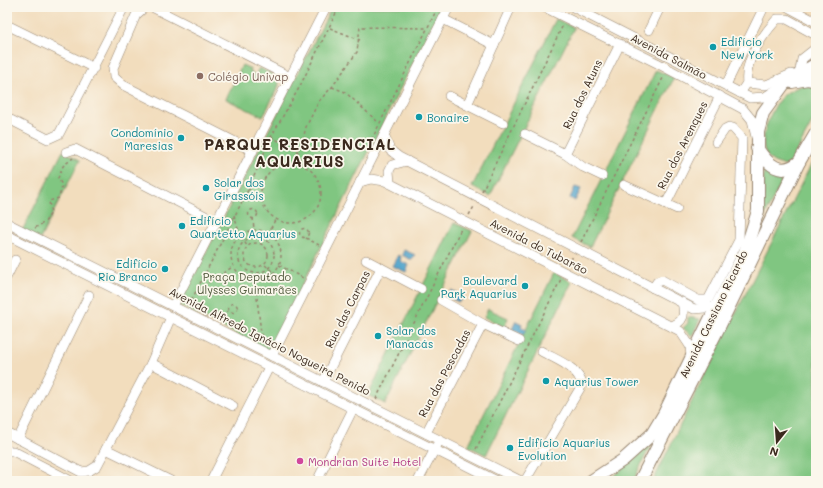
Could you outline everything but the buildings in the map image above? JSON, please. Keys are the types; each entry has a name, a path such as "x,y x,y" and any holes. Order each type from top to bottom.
{"main road":[{"name":"Avenida Cassiano Ricardo","path":"590,481 623,460 652,434 664,414 716,307 745,252 758,211 758,132 763,114 784,84 799,72 816,64"},
{"path":"784,84 807,79 816,81"},
{"name":"Avenida Cassiano Ricardo","path":"640,481 720,325 799,162 816,133"},
{"path":"758,148 769,164 785,170 791,169 799,162"},
{"path":"597,481 611,481"}],"street":[{"path":"7,118 48,139 59,134 124,7"},
{"path":"145,7 136,15 113,68 112,73 118,82 253,150"},
{"path":"154,7 290,77"},
{"path":"173,306 326,7"},
{"path":"272,356 449,7"},
{"path":"466,105 511,7"},
{"name":"Avenida Salmão","path":"544,7 620,44 743,109 750,116 755,128 758,148"},
{"name":"Avenida Salmão","path":"573,7 750,98 765,97 784,84"},
{"path":"649,30 660,7"},
{"path":"726,85 764,7"},
{"path":"788,7 816,22"},
{"path":"443,19 494,45"},
{"path":"740,92 747,83 746,75 758,46 777,19 787,19 816,35"},
{"path":"7,25 94,68"},
{"name":"Rua dos Atuns","path":"565,154 620,44"},
{"path":"799,72 802,59 816,48"},
{"path":"657,63 663,52"},
{"path":"747,83 766,85 799,72 816,61"},
{"path":"449,96 503,123"},
{"name":"Rua dos Arenques","path":"666,204 720,96"},
{"path":"653,288 658,281 662,280 698,300 708,300 739,240 742,138 733,128 729,127 725,129 716,142"},
{"path":"525,134 565,154 584,167 602,176"},
{"name":"Avenida do Tubarão","path":"384,135 390,150 407,161 478,198 694,309 716,307"},
{"path":"66,152 75,149 217,222"},
{"path":"390,183 389,171 392,165 407,161"},
{"name":"Avenida do Tubarão","path":"360,182 371,179 390,183 671,326 680,331 685,338 690,346 691,357"},
{"path":"624,185 677,209"},
{"name":"Avenida Alfredo Ignácio Nogueira Penido","path":"7,223 521,481"},
{"name":"Avenida Alfredo Ignácio Nogueira Penido","path":"7,235 497,481"},
{"path":"7,276 15,260"},
{"path":"366,260 425,292"},
{"name":"Rua das Carpas","path":"323,382 381,268"},
{"path":"122,293 128,290 128,283"},
{"path":"138,302 137,294 144,292"},
{"path":"18,439 89,295"},
{"path":"441,300 483,324 519,341"},
{"path":"671,326 679,323 683,319 684,313 682,302"},
{"path":"7,433 81,472 89,471 97,466 151,363 171,318"},
{"name":"Rua das Pescadas","path":"426,433 483,324"},
{"path":"525,481 582,386 581,378 575,370 540,351"},
{"path":"151,363 233,406"},
{"path":"211,481 269,367"},
{"path":"317,481 354,409"},
{"path":"418,481 434,449 441,441"},
{"path":"106,449 171,481"},
{"path":"7,451 13,451 71,481"},
{"path":"497,481 502,471"}],"path":[{"path":"192,308 188,306 248,190 271,137 299,88 330,28 339,7"},
{"path":"367,149 438,7"},
{"path":"372,406 425,292 478,198 566,18"},
{"path":"297,150 302,143 306,127 319,101 332,87 358,52 360,27 427,28"},
{"path":"330,28 360,40"},
{"path":"472,456 612,181 667,69"},
{"path":"332,87 345,92 364,111 380,123"},
{"path":"503,123 525,134"},
{"path":"271,137 297,150 302,164"},
{"path":"30,234 38,224 45,222 51,213 49,201 59,198 62,186 58,178 63,166 80,152"},
{"path":"290,162 302,164 314,172 320,182 322,194 319,204 312,214 301,221 284,223 275,220 266,212 262,204 260,189 263,181 273,168 281,164 290,162"},
{"path":"602,176 624,185"},
{"path":"248,190 263,181"},
{"path":"252,209 258,214 253,218 248,215 252,209"},
{"path":"234,215 240,236 248,247 245,258 249,265 257,267 264,264 268,254 265,247 258,244 248,247"},
{"path":"253,218 254,230"},
{"path":"268,234 275,220"},
{"path":"306,238 309,233 308,230 303,229 299,234 302,238 306,238 319,245 316,251"},
{"path":"254,230 268,234 274,238 280,251 279,265 274,273 268,277 255,280 242,276 234,266 232,250 234,242 240,236 254,230"},
{"path":"260,237 270,242 273,247 274,258 269,268 257,273 251,272 241,264 238,252 244,241 248,238 260,237"},
{"path":"264,264 274,273"},
{"path":"279,265 303,278 300,284"},
{"path":"197,290 234,266"},
{"path":"255,280 263,348"},
{"path":"425,292 441,300"},
{"path":"220,326 229,305 231,303 236,304 237,307 235,312 230,312 228,310"},
{"path":"519,341 528,345"}],"green space":[{"name":"Praça Deputado Ulysses Guimarães","path":"332,7 441,7 269,351 179,305"},
{"path":"556,19 574,28 490,196 472,187"},
{"path":"242,65 251,69 250,72 257,76 256,74 259,68 272,74 277,79 279,85 263,117 226,99"},
{"path":"656,70 674,78 590,247 572,238"},
{"path":"803,85 812,87 816,90 816,115 790,164 785,166 772,161 766,154 764,147 765,130 768,121 781,97 793,89"},
{"path":"63,151 80,160 40,239 22,231"},
{"path":"816,155 816,481 653,481 710,364"},
{"path":"764,167 779,176 785,175 763,219"},
{"path":"454,223 472,231 385,404 368,395"},
{"path":"554,273 572,282 486,455 468,446"},
{"path":"488,309 508,318 504,327 484,317"},
{"path":"688,317 700,319 692,336 683,328 688,323"},
{"path":"652,443 633,481 621,481 613,477"}],"water":[{"path":"575,187 581,189 575,201 570,198"},
{"path":"404,250 415,255 412,260 402,255"},
{"path":"398,255 401,257 400,261 409,265 406,272 392,266"},
{"path":"451,290 463,296 459,302 448,297"},
{"path":"516,321 522,324 521,327 526,330 523,335 512,329"}],"place":[{"name":"Edifício New York","path":"713,47"},
{"name":"Colégio Univap","path":"200,76"},
{"name":"Bonaire","path":"419,117"},
{"name":"Condomínio Maresias","path":"181,138"},
{"name":"Solar dos Girassóis","path":"206,188"},
{"name":"Edifício Quartetto Aquarius","path":"182,226"},
{"name":"Edifício Rio Branco","path":"165,269"},
{"name":"Boulevard Park Aquarius","path":"525,286"},
{"name":"Solar dos Manacás","path":"378,336"},
{"name":"Aquarius Tower","path":"546,381"},
{"name":"Edifício Aquarius Evolution","path":"510,448"},
{"name":"Mondrian Suite Hotel","path":"300,461"}],"district":[{"name":"PARQUE RESIDENCIAL AQUARIUS","path":"300,152"}]}
